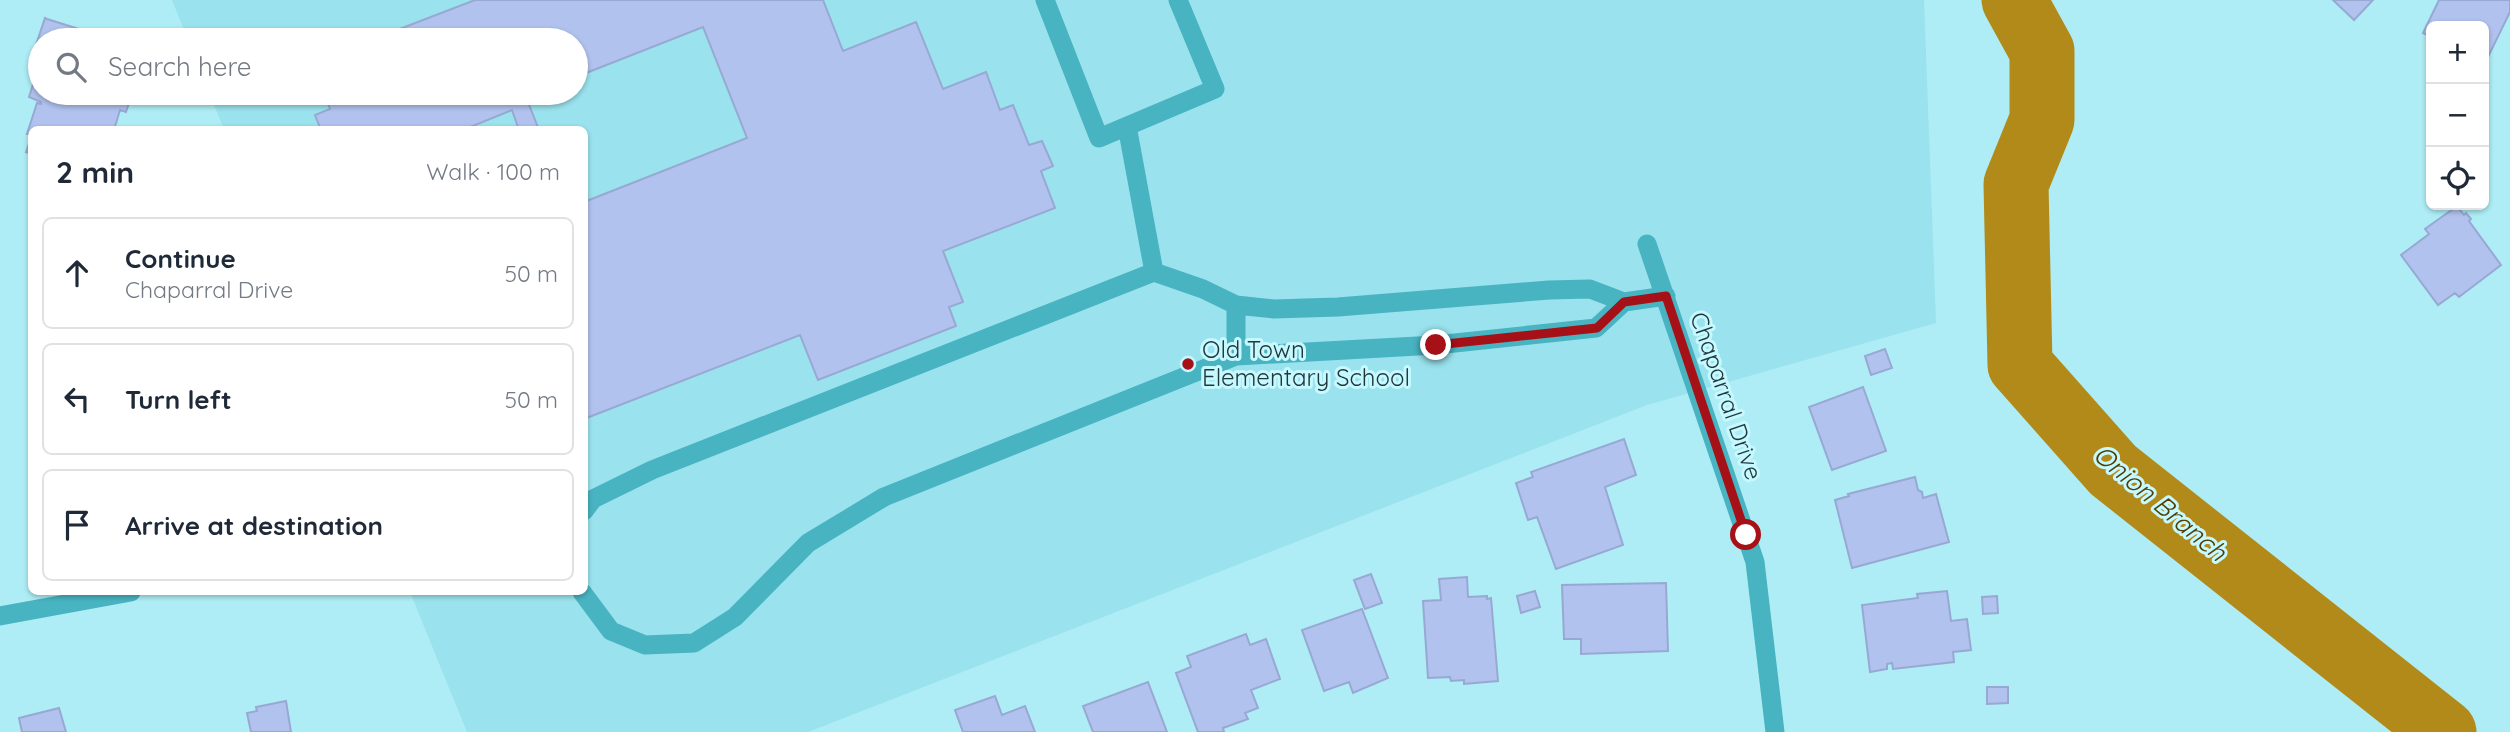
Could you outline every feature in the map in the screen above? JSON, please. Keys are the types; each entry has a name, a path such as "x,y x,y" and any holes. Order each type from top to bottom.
{"street":[{"path":"1045,0 1099,138 1215,89 1178,0"},
{"path":"1127,126 1154,272"},
{"name":"Chaparral Drive","path":"1647,244 1755,562 1774,732"},
{"path":"588,506 593,499 652,470 1154,272 1236,304 1274,309 1338,307 1549,290 1590,289 1624,302 1666,296"},
{"path":"584,595 611,631 645,645 694,643 735,617 808,544 884,497 1237,356 1436,345 1586,330 1597,328 1624,302"},
{"path":"1236,304 1237,356"},
{"path":"0,616 115,595"}],"shaded area":[{"name":"Old Town Elementary School","path":"172,0 1924,0 1936,323 1647,405 808,732 467,732 411,595 588,595 588,126 223,126 214,105 588,105 588,28 183,28"}],"building":[{"path":"475,0 823,0 843,51 916,22 943,89 986,72 1000,110 1013,105 1029,145 1042,141 1053,166 1041,171 1055,208 943,251 963,302 949,307 956,326 818,380 800,335 588,417 588,200 747,138 703,27 588,72 588,28 402,28"},
{"path":"2333,0 2373,0 2354,20"},
{"path":"2439,0 2510,0 2510,12 2489,55 2489,21 2429,21"},
{"path":"45,18 76,28 42,28"},
{"path":"36,105 128,105 126,112 120,110 115,126 30,126"},
{"path":"328,105 529,105 537,126 518,126 512,110 473,126 319,126 315,115 330,109"},
{"path":"2451,210 2460,210 2471,219 2469,221 2501,265 2459,297 2455,293 2438,305 2401,255 2429,234 2425,229"},
{"path":"1885,349 1892,368 1871,375 1865,356"},
{"path":"1863,387 1886,451 1832,470 1809,407"},
{"path":"1624,439 1636,475 1605,487 1623,545 1556,569 1537,517 1528,520 1516,483 1533,477 1531,472"},
{"path":"1915,477 1923,498 1936,494 1949,542 1852,568 1835,500 1849,496 1848,494"},
{"path":"1371,574 1382,603 1365,609 1354,580"},
{"path":"1467,577 1468,597 1491,598 1498,681 1464,684 1464,680 1451,681 1450,677 1428,678 1423,601 1441,600 1439,579"},
{"path":"1666,583 1668,651 1581,654 1581,639 1564,639 1562,585"},
{"path":"1535,591 1540,607 1521,613 1517,596"},
{"path":"1947,591 1951,621 1967,619 1971,650 1953,652 1954,662 1893,669 1892,663 1887,664 1887,669 1870,672 1862,605 1918,598 1917,594"},
{"path":"1997,596 1998,613 1983,614 1982,597"},
{"path":"1362,609 1388,678 1353,693 1349,682 1324,691 1302,630"},
{"path":"1246,634 1250,645 1266,639 1280,679 1251,690 1258,708 1245,713 1248,719 1223,728 1224,732 1198,732 1176,673 1191,667 1187,656"},
{"path":"1148,682 1167,732 1093,732 1083,706"},
{"path":"1987,687 2008,687 2008,703 1987,704"},
{"path":"995,696 1002,715 1025,706 1035,732 963,732 955,710"},
{"path":"286,701 291,732 251,732 247,713 257,711 256,707"},
{"path":"59,708 66,732 22,732 19,718"}],"waterway":[{"name":"Onion Branch","path":"2014,0 2042,51 2042,120 2016,184 2020,365 2113,470 2444,732"}],"place":[{"name":"Old Town Elementary School","path":"1188,364"}],"route":[{"path":"1436,345 1597,328 1624,302 1666,296 1746,535"}]}
